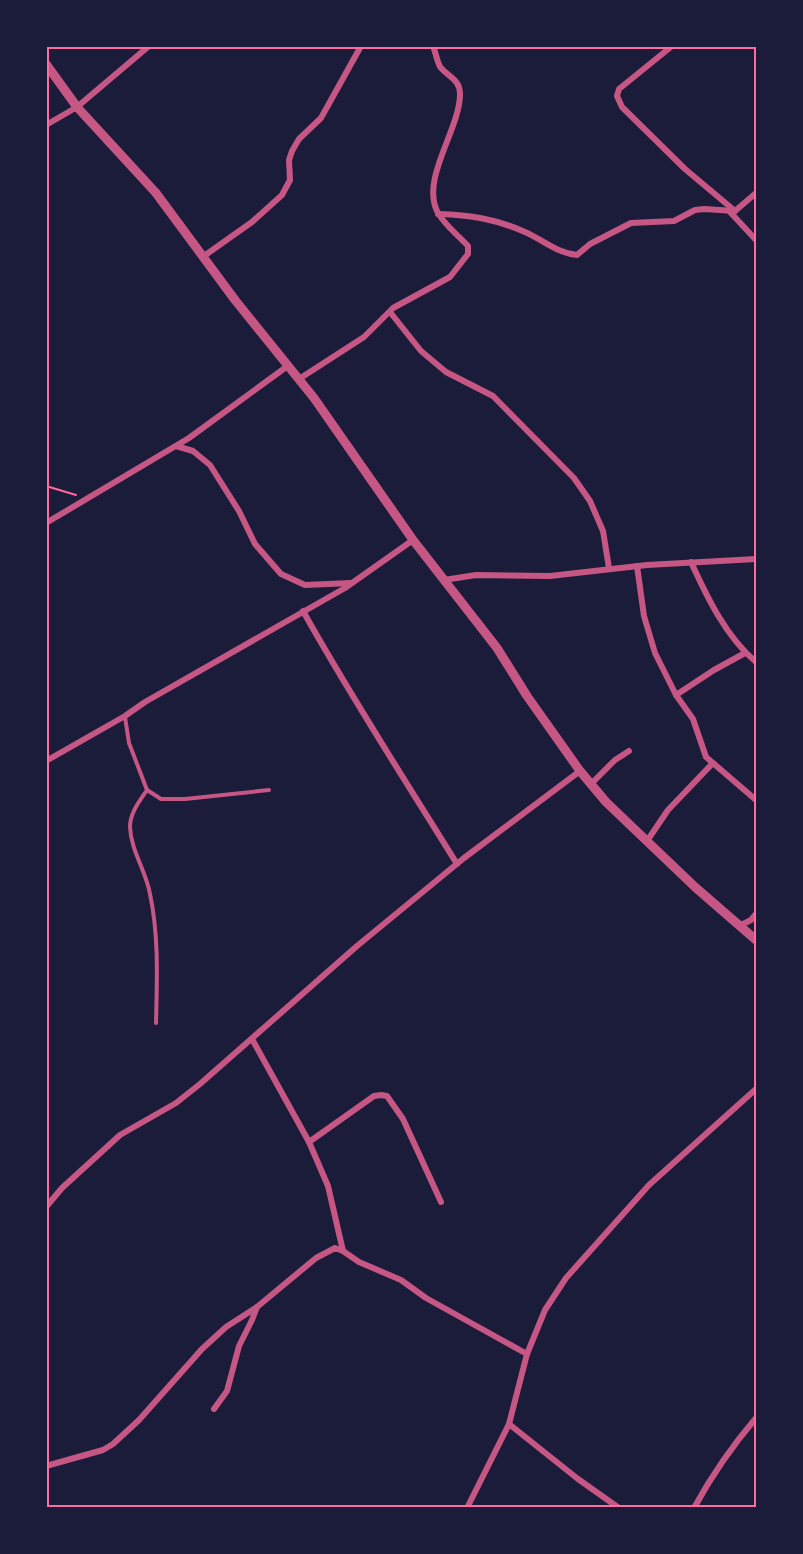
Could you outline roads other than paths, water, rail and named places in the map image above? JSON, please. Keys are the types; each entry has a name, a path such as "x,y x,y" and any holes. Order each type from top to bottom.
{"street":[{"path":"46,125 77,107 149,46"},
{"path":"204,256 252,222 282,195 290,180 289,160 292,151 299,139 321,118 361,46"},
{"path":"300,379 364,337 390,312 450,277 468,254 468,246 438,214 433,194 435,176 453,128 460,95 459,86 455,80 441,68 433,46"},
{"path":"672,46 619,89 617,96 622,107 685,169 733,211 756,240"},
{"path":"46,64 77,107 145,179 235,300 300,379 413,540 497,648 527,696 580,771 606,802 756,940"},
{"path":"438,214 473,215 501,223 526,233 565,254 577,255 590,244 631,223 674,221 704,208 733,211 756,193"},
{"path":"390,312 421,351 446,372 494,396 574,478 590,501 603,531 609,568"},
{"path":"46,524 176,446 289,365"},
{"path":"176,446 193,451 210,465 239,511 255,544 281,574 305,585 352,583"},
{"path":"46,761 352,583 413,540"},
{"path":"444,580 477,575 550,576 609,568 756,559"},
{"path":"691,562 706,595 745,653 756,662"},
{"path":"637,566 644,616 655,653 676,695 693,719 702,749 712,764 756,800"},
{"path":"303,611 340,677 457,864"},
{"path":"676,695 745,653"},
{"path":"591,784 615,760 629,751"},
{"path":"647,841 668,810 712,764"},
{"path":"46,1207 62,1188 120,1135 176,1103 228,1062 357,946 457,864 580,771"},
{"path":"739,926 751,920 756,914"},
{"path":"252,1039 309,1142 328,1186 343,1251"},
{"path":"467,1508 509,1424 527,1354 545,1310 566,1278 649,1185 756,1089"},
{"path":"309,1142 374,1096 387,1096 403,1119 441,1202"},
{"path":"46,1466 103,1450 113,1444 139,1420 226,1327 257,1307 316,1258 332,1249 339,1249 359,1262 401,1280 426,1298 527,1354"},
{"path":"214,1409 227,1391 239,1346 257,1307"},
{"path":"694,1508 709,1479 756,1418"},
{"path":"509,1424 578,1479 619,1508"}],"lane":[{"path":"125,716 129,743 147,790 161,799 185,799 269,790"},
{"path":"147,790 134,811 130,828 133,846 149,889 154,911 156,1023"}]}
